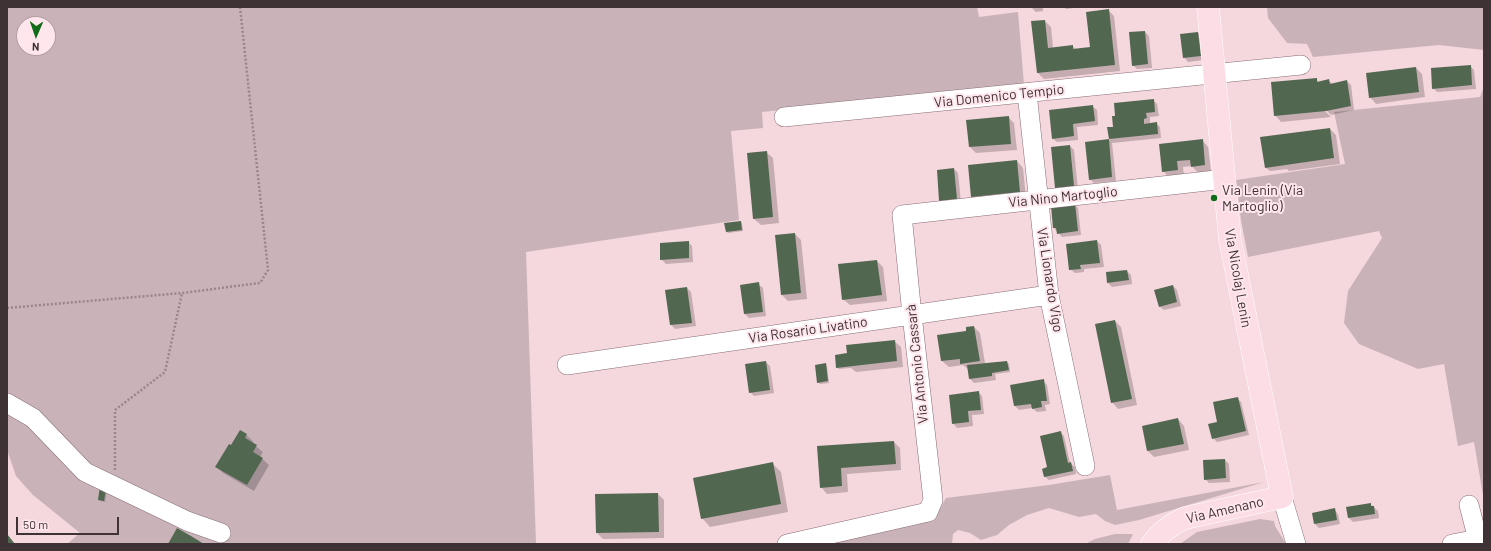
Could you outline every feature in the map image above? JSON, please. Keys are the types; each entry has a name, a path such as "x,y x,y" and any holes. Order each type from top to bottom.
{"main road":[{"name":"Via Nicolaj Lenin","path":"1208,7 1213,74 1225,179 1230,240 1282,497"},
{"name":"Via Amenano","path":"1152,544 1158,535 1171,525 1185,518 1282,497"}],"street":[{"name":"Via Domenico Tempio","path":"784,117 1301,65"},
{"name":"Via Lionardo Vigo","path":"1027,93 1049,295 1085,466"},
{"name":"Via Nino Martoglio","path":"902,215 1225,179"},
{"name":"Via Antonio Cassarà","path":"787,544 928,512 932,500 902,215"},
{"name":"Via Rosario Livatino","path":"567,365 1049,295"},
{"path":"7,403 33,418 85,472 187,521 221,533"},
{"name":"Via Nicolaj Lenin","path":"1282,497 1296,544"},
{"path":"1452,544 1479,542 1469,505"}],"path":[{"path":"7,308 182,293 260,283 268,270 240,7"},
{"path":"115,486 115,410 165,372 182,293"}],"shaded area":[{"path":"7,7 977,7 979,17 1018,12 1024,85 762,112 763,128 731,131 739,220 526,252 536,544 67,544 80,533 33,495 16,476 7,450"},
{"path":"1267,7 1484,7 1484,50 1439,45 1313,57 1307,44 1287,43 1268,18"},
{"path":"1484,87 1484,501 1474,442 1458,446 1444,364 1418,369 1359,344 1344,323 1348,291 1382,238 1379,231 1248,257 1241,220 1236,180 1345,164 1334,112 1480,97"},
{"path":"1110,475 1117,510 1264,482 1139,520 1115,525 1105,521 1096,514 1079,517 1049,508 1027,515 1009,525 997,535 981,540 970,533 958,530 953,534 952,544 808,544 936,515 946,498 1049,485"},
{"path":"1260,519 1274,521 1275,526 1286,544 1180,544 1197,532"},
{"path":"1115,534 1133,534 1128,544 1085,544 1095,539"}],"building":[{"path":"1109,9 1115,65 1037,73 1031,21 1045,20 1048,48 1073,45 1073,49 1090,47 1086,12"},
{"path":"1145,31 1148,64 1132,66 1129,32"},
{"path":"1198,32 1201,56 1183,58 1180,34"},
{"path":"1471,65 1472,85 1432,89 1431,68"},
{"path":"1416,67 1419,92 1369,98 1366,73"},
{"path":"1317,78 1317,82 1329,79 1330,84 1347,80 1351,106 1326,111 1274,116 1271,82"},
{"path":"1154,99 1155,112 1146,113 1147,118 1144,119 1144,124 1157,122 1158,134 1109,139 1107,127 1113,127 1112,116 1115,116 1114,103"},
{"path":"1093,105 1095,121 1073,124 1074,136 1052,139 1049,110"},
{"path":"1009,116 1011,144 969,147 966,120"},
{"path":"1330,128 1334,158 1265,168 1260,137"},
{"path":"1109,139 1112,177 1089,180 1085,142"},
{"path":"1203,139 1205,165 1191,167 1190,160 1177,161 1178,170 1162,172 1159,144"},
{"path":"1070,145 1074,186 1055,188 1051,147"},
{"path":"767,151 773,217 753,219 747,153"},
{"path":"1017,160 1020,192 971,197 968,165"},
{"path":"954,168 957,199 939,201 937,170"},
{"path":"1075,203 1078,231 1057,234 1056,228 1053,228 1051,206"},
{"path":"741,221 742,230 726,232 724,223"},
{"path":"795,233 801,293 781,295 775,235"},
{"path":"1097,240 1100,263 1080,265 1081,269 1069,270 1066,244"},
{"path":"689,241 689,258 660,260 660,243"},
{"path":"877,260 882,295 842,300 838,264"},
{"path":"1127,270 1129,280 1107,283 1106,272"},
{"path":"759,282 763,312 744,314 740,285"},
{"path":"1173,285 1177,302 1159,307 1154,290"},
{"path":"687,287 692,323 670,325 665,290"},
{"path":"1115,320 1132,399 1111,403 1095,324"},
{"path":"974,326 980,361 960,364 960,359 941,361 937,335 966,331 966,327"},
{"path":"895,340 897,361 836,368 835,355 847,353 846,345"},
{"path":"766,361 770,390 749,393 745,364"},
{"path":"1007,361 1009,370 992,373 992,376 969,379 967,365"},
{"path":"826,363 828,381 817,383 815,365"},
{"path":"1044,379 1047,401 1041,401 1042,407 1032,409 1031,404 1014,406 1010,385"},
{"path":"979,391 981,410 968,411 969,422 952,424 949,395"},
{"path":"1238,397 1246,431 1212,439 1208,424 1217,422 1213,402"},
{"path":"1178,418 1184,444 1147,451 1142,426"},
{"path":"240,430 247,434 245,438 257,445 253,452 263,458 247,485 215,467 229,444 231,445"},
{"path":"1061,431 1068,463 1071,462 1073,471 1044,477 1042,469 1047,467 1040,436"},
{"path":"894,441 896,464 841,468 842,486 820,488 817,446"},
{"path":"1225,459 1226,478 1204,480 1203,460"},
{"path":"773,462 781,504 701,519 693,478"},
{"path":"100,486 106,487 104,501 98,500"},
{"path":"658,493 659,532 596,533 595,494"},
{"path":"1371,503 1371,506 1374,506 1375,514 1348,518 1346,507"},
{"path":"1335,508 1337,520 1314,524 1312,513"},
{"path":"177,528 191,536 204,544 168,544"},
{"path":"7,534 15,544 7,544"}],"place":[{"name":"Via Lenin (Via Martoglio)","path":"1214,198"}]}
